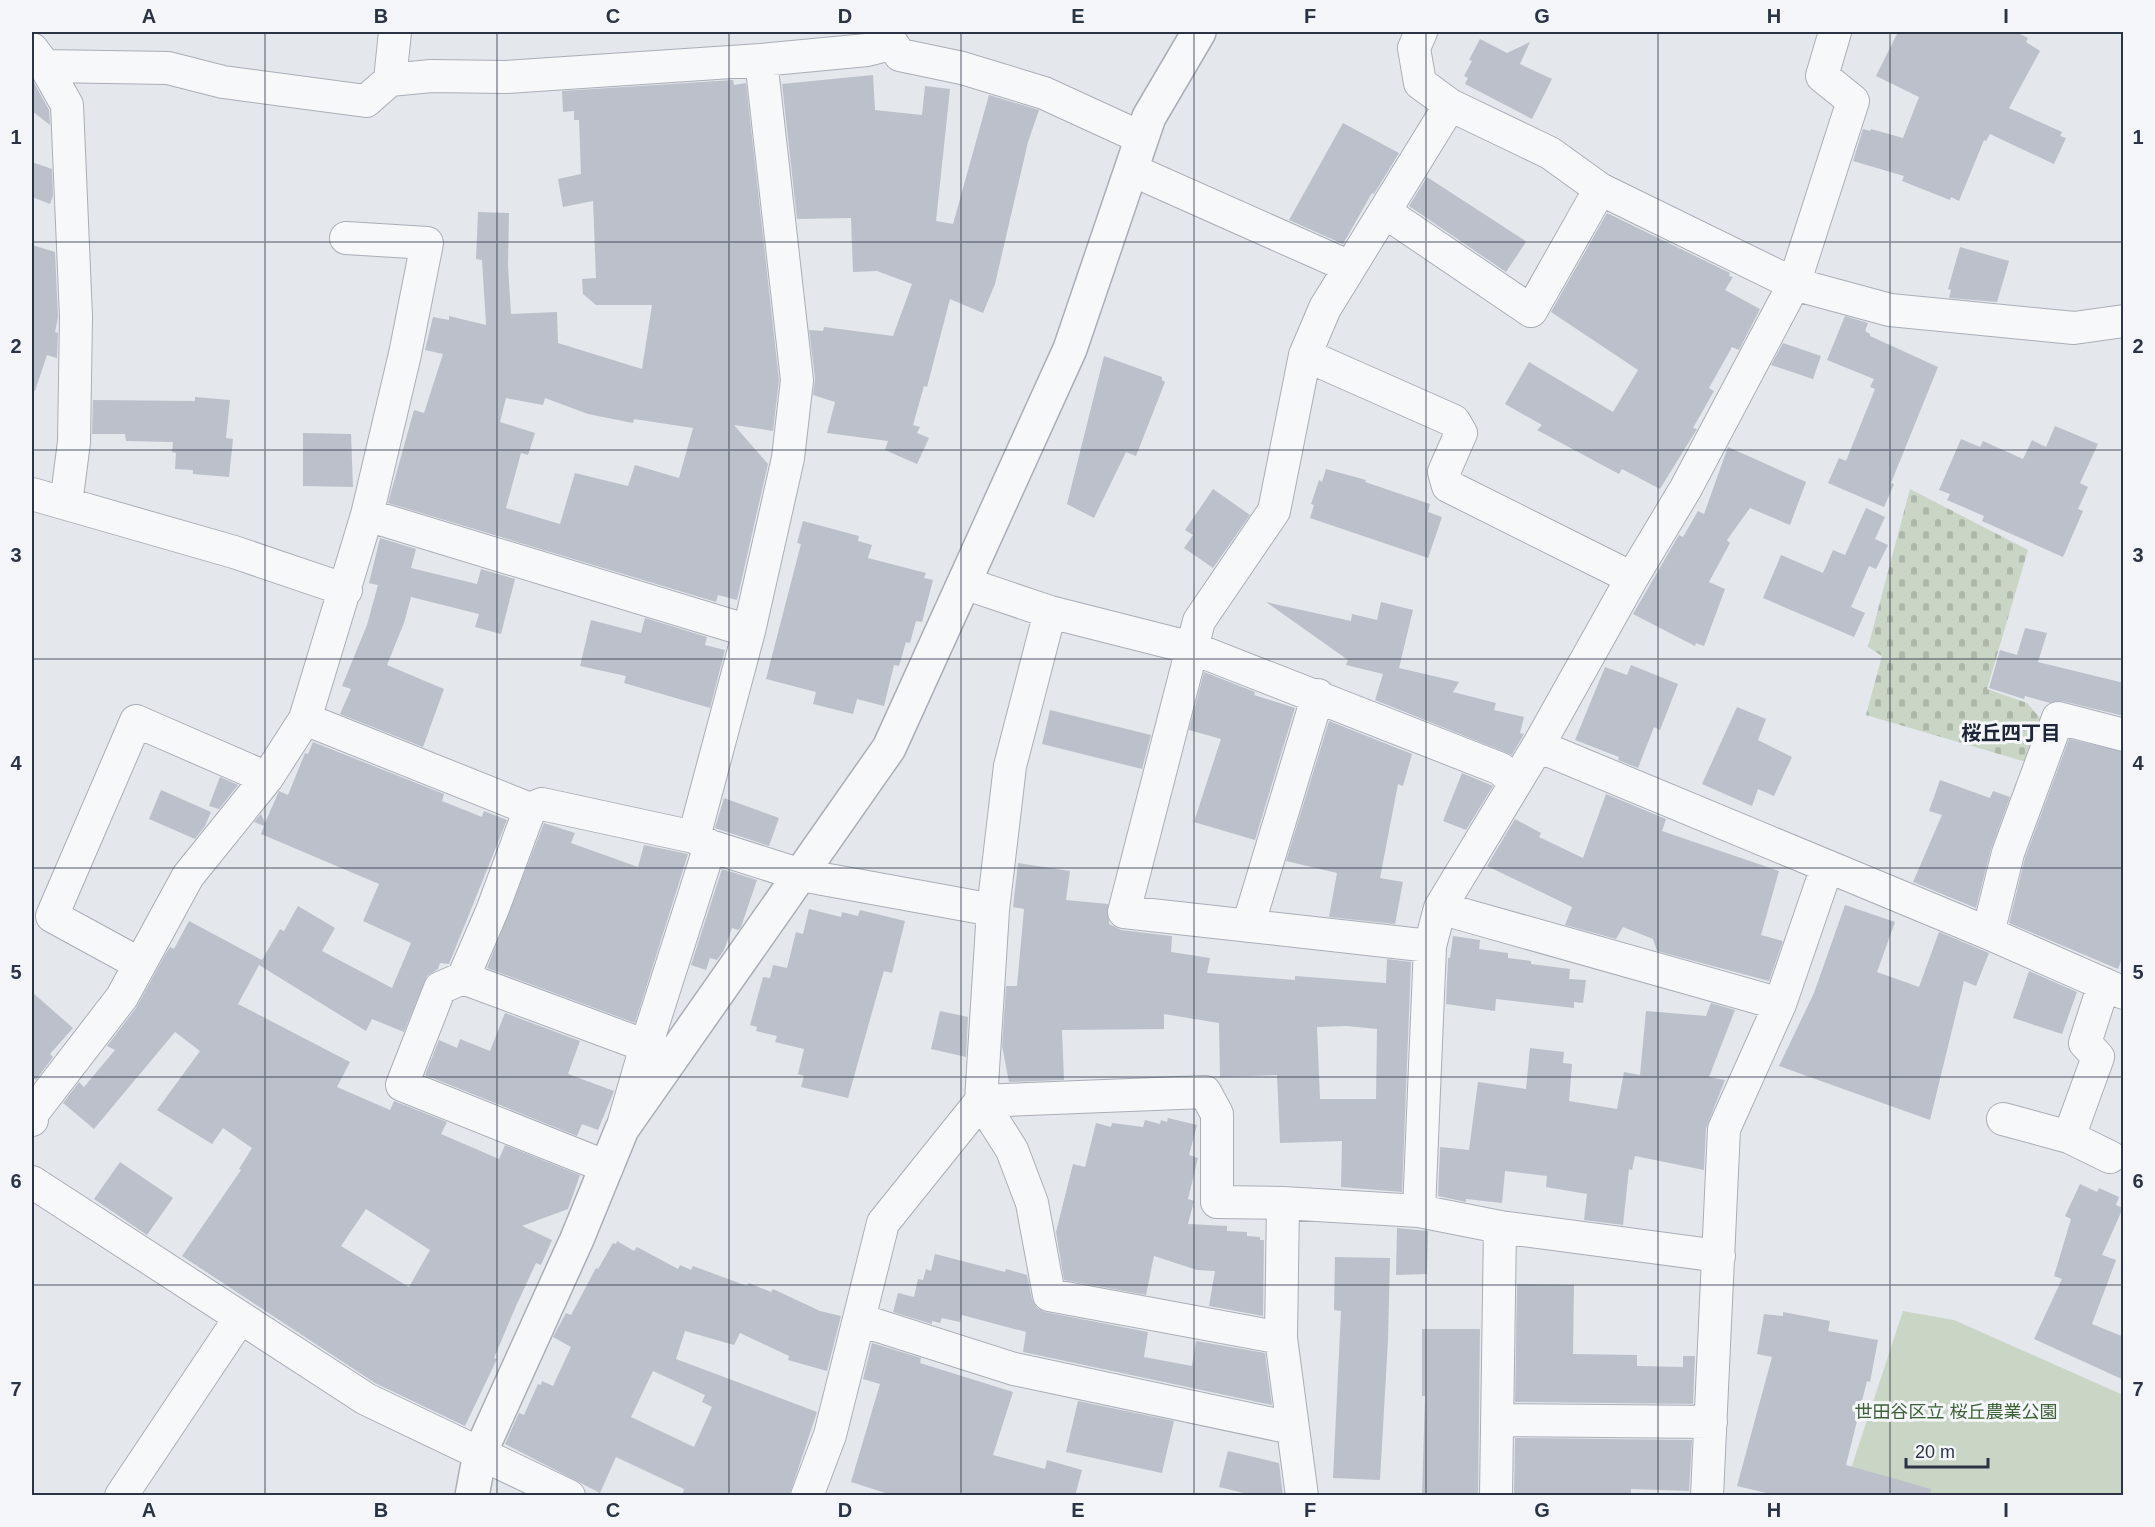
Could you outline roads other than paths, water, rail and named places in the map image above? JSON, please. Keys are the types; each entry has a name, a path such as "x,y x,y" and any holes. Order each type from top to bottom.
{"street":[{"path":"390,80 395,32"},
{"path":"472,1496 480,1453 578,1239 622,1129 660,1051 801,875 889,748 1070,350 1149,117 1162,90 1199,32"},
{"path":"1421,32 1414,48 1420,83 1450,105 1550,153 1600,189 1794,284 1890,310 2073,328 2124,321"},
{"path":"1419,1211 1430,946 1440,908 1538,746 1632,578 1686,488 1794,284 1853,101 1822,76 1836,32"},
{"path":"38,57 168,68 223,82 366,101 390,80 431,76 518,76 761,60 867,50 887,38 900,55 962,68 1044,93 1142,138"},
{"path":"38,57 67,105 76,317 74,442 66,504"},
{"path":"660,1051 702,842 788,458 797,380 761,60"},
{"path":"1430,946 1124,912 1199,621 1274,511 1305,355 1325,308 1450,105"},
{"path":"1132,170 1350,267"},
{"path":"1385,213 1531,311 1600,189"},
{"path":"32,1119 32,1114 122,997 138,963 188,876 267,778 305,719 367,515 405,354 427,243 346,238"},
{"path":"1305,355 1454,421 1461,433 1444,472 1448,486 1632,578"},
{"path":"32,494 234,552 346,590"},
{"path":"367,515 749,631"},
{"path":"964,583 1050,612 1192,648 1318,695 1501,769 1515,784"},
{"path":"807,1496 830,1435 883,1223 981,1101 993,910 1010,766 1050,612"},
{"path":"1248,926 1318,695"},
{"path":"1988,933 2008,854 2058,718 2124,735"},
{"path":"305,719 530,808 542,804 702,842 801,875 993,910"},
{"path":"138,963 52,916 136,721 267,778"},
{"path":"1538,746 1988,933 2114,989 2085,1043 2098,1057 2069,1137"},
{"path":"530,808 492,911 463,978 440,988 402,1085 607,1167"},
{"path":"1707,1496 1724,1129 1780,1004 1827,867"},
{"path":"1440,908 1780,1004"},
{"path":"463,978 660,1051"},
{"path":"981,1101 1205,1092 1217,1114 1217,1203 1283,1203 1419,1211 1500,1227 1719,1256"},
{"path":"981,1101 1012,1150 1032,1203 1049,1295 1281,1338"},
{"path":"2003,1119 2069,1137 2110,1157"},
{"path":"32,1180 240,1318 366,1398 568,1496"},
{"path":"32,1180 32,1204"},
{"path":"1283,1203 1281,1338 1302,1496"},
{"path":"1496,1496 1500,1227"},
{"path":"121,1496 240,1318"},
{"path":"860,1320 1014,1369 1292,1428"},
{"path":"1497,1420 1711,1422"}],"district":[{"name":"桜丘四丁目","path":"2011,733"}],"park label":[{"name":"世田谷区立 桜丘農業公園","path":"1956,1412"}]}
